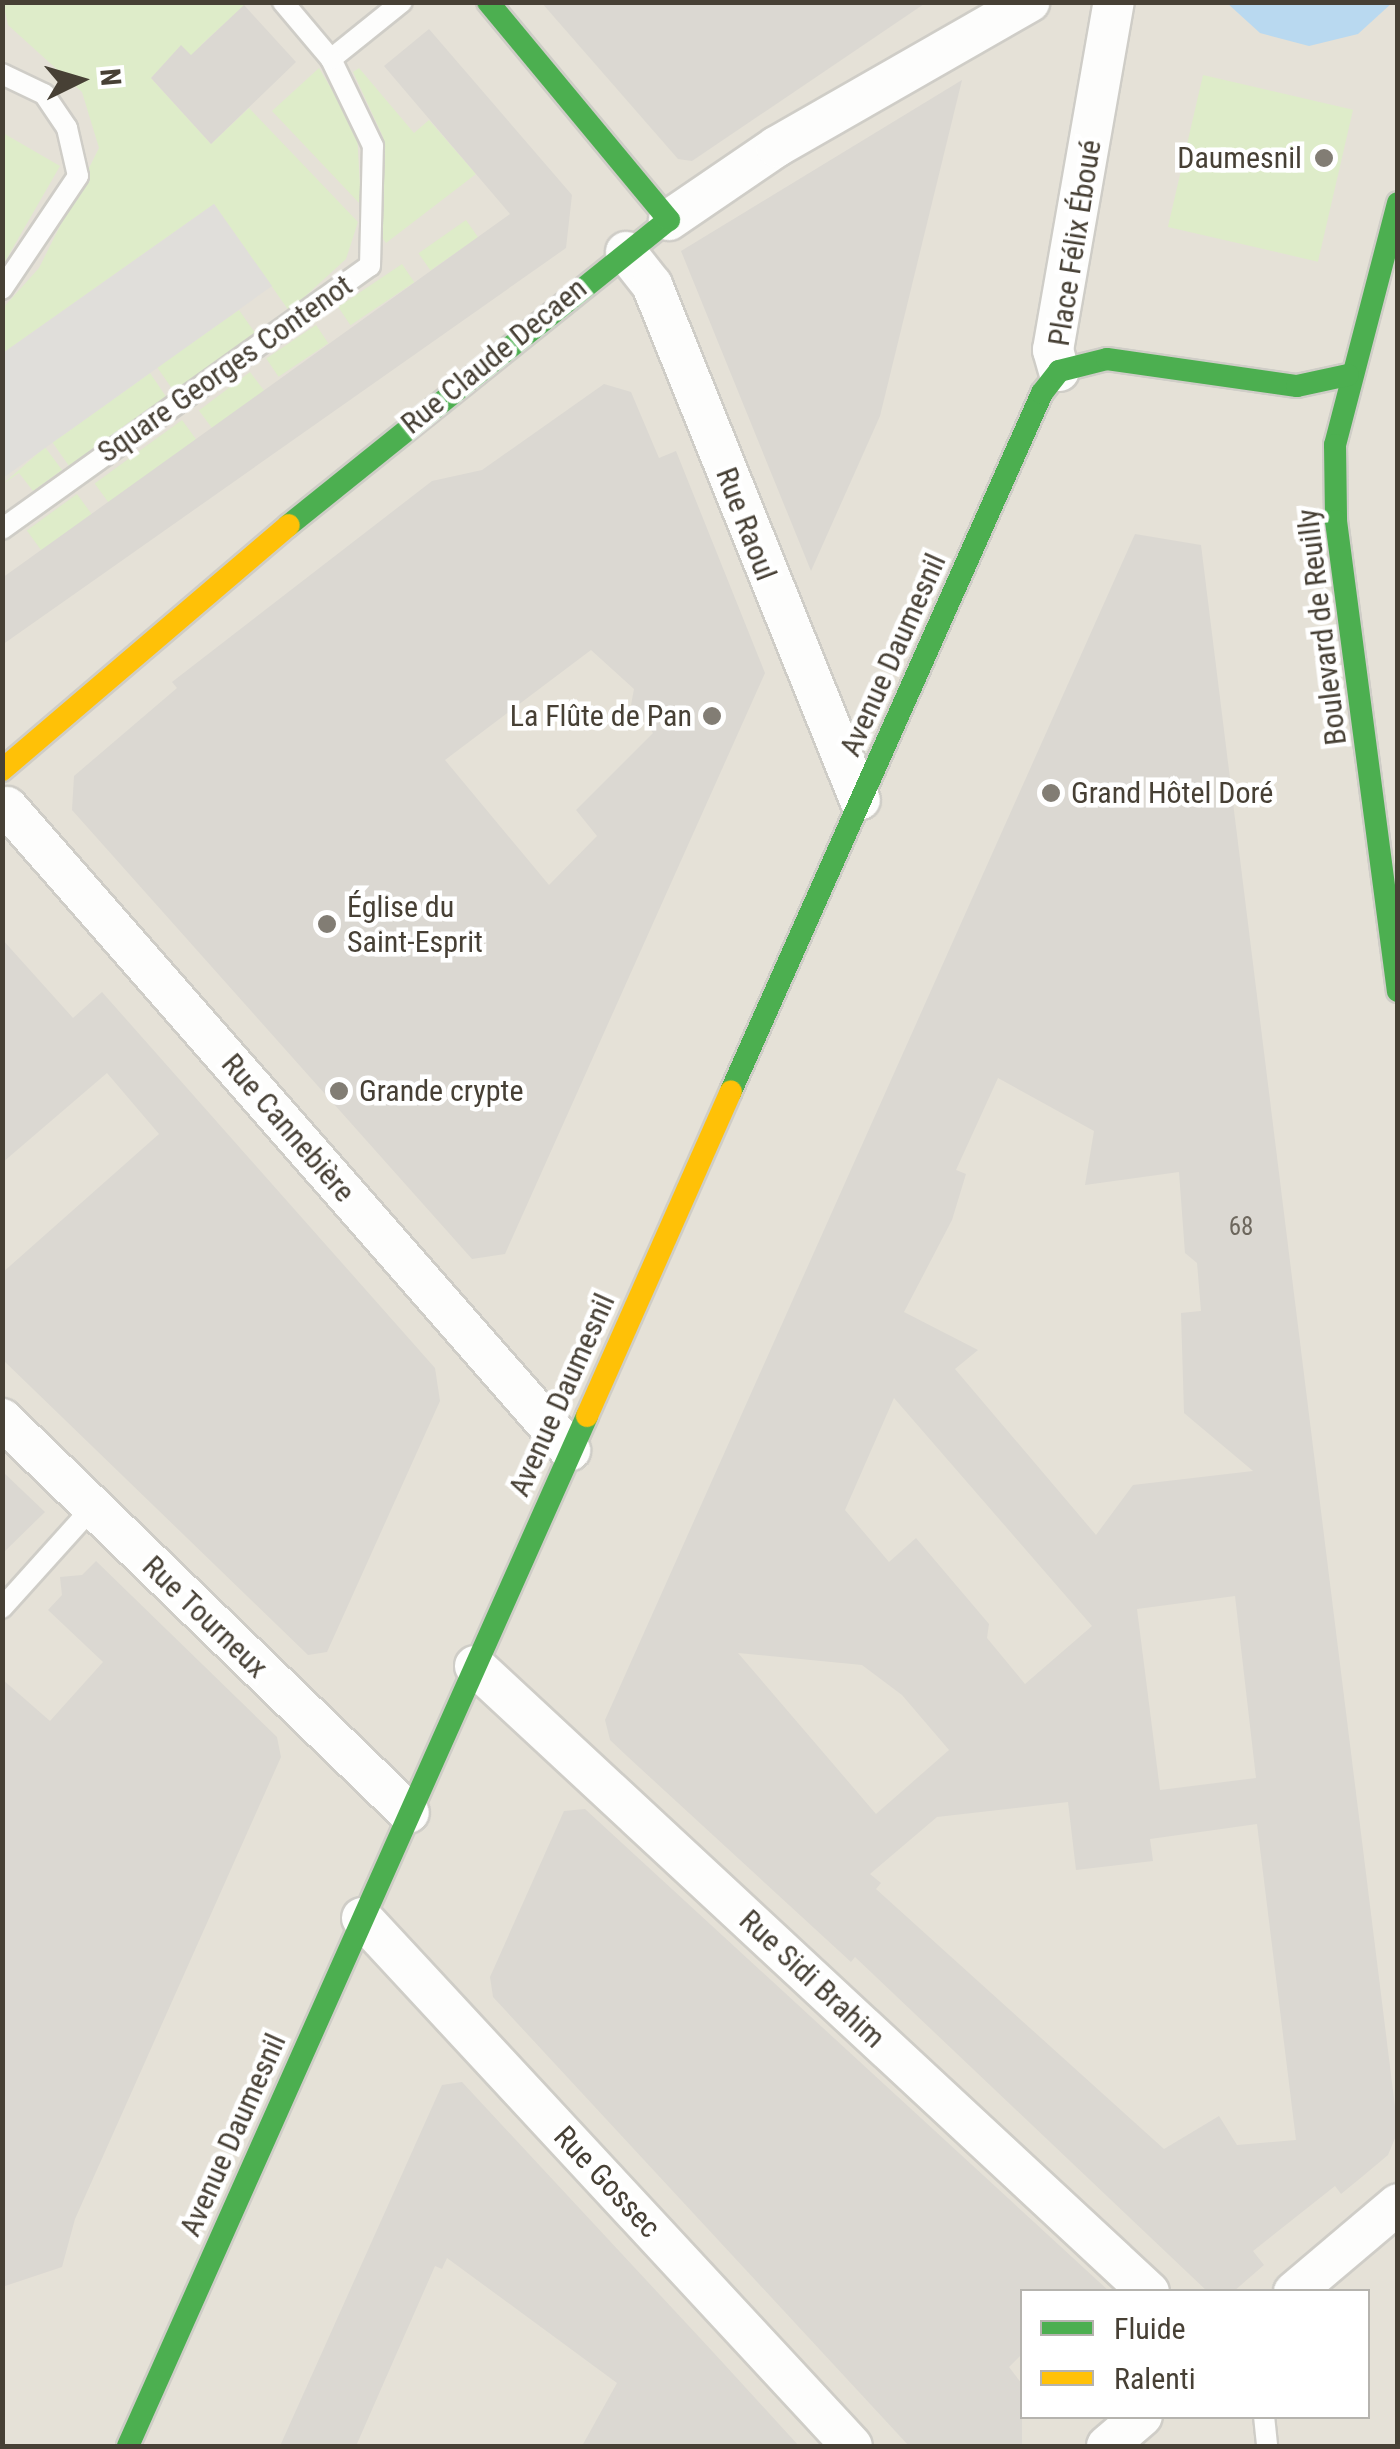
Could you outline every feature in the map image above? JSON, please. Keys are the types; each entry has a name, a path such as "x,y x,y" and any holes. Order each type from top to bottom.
{"main road":[{"path":"488,2 669,220"},
{"path":"1348,375 1367,337 1398,203"},
{"name":"Rue Claude Decaen","path":"4,790 344,478 669,220"},
{"name":"Place Félix Éboué","path":"1059,371 1106,359 1297,386 1348,375"},
{"name":"Avenue Daumesnil","path":"128,2446 1042,393 1059,371"},
{"name":"Boulevard de Reuilly","path":"1348,375 1335,445 1335,514 1385,799 1398,991"}],"street":[{"name":"Rue Claude Decaen","path":"669,220 807,128 1028,2"},
{"name":"Place Félix Éboué","path":"1059,371 1054,350 1114,2"},
{"name":"Rue Raoul","path":"626,252 652,285 860,800"},
{"name":"Rue Cannebière","path":"4,790 570,1450"},
{"name":"Rue Tourneux","path":"2,1419 408,1813"},
{"name":"Rue Sidi Brahim","path":"475,1666 1146,2289"},
{"name":"Rue Gossec","path":"362,1918 852,2446"},
{"path":"1298,2289 1398,2204"},
{"path":"1107,2446 1138,2419"}],"lane":[{"name":"Square Georges Contenot","path":"2,529 370,266 373,146 331,58 284,2"},
{"path":"331,58 402,2"},
{"path":"2,74 44,94 67,128 78,176 2,289"},
{"path":"2,1608 93,1507"},
{"path":"1264,2419 1267,2446"}],"shaded area":[{"path":"3,3 1397,3 1397,2446 3,2446"},
{"path":"214,204 272,286 3,478 3,353"}],"green space":[{"path":"3,2 247,3 201,45 215,61 205,70 181,46 151,78 211,144 249,108 358,222 346,259 289,311 214,204 3,353 3,308 39,268 99,148 82,92 8,25"},
{"path":"319,68 357,132 361,205 272,111"},
{"path":"359,68 414,133 429,120 476,174 386,243 379,233 383,137 353,72"},
{"path":"1203,75 1353,110 1318,262 1168,227"},
{"path":"3,133 60,166 3,265"},
{"path":"466,220 478,237 431,270 418,253"},
{"path":"402,264 414,282 350,325 338,307"},
{"path":"239,310 256,334 174,391 157,367"},
{"path":"316,325 328,343 279,377 266,359"},
{"path":"250,372 265,392 214,430 199,411"},
{"path":"150,373 167,398 69,466 34,416 62,436"},
{"path":"182,420 197,441 110,505 95,483"},
{"path":"45,447 62,470 33,491 19,473 3,484"},
{"path":"77,494 92,515 42,551 27,530"}],"water":[{"path":"1227,3 1392,3 1358,34 1309,46 1260,33"}],"building":[{"path":"541,2 927,2 692,161 678,159"},
{"path":"244,5 296,62 211,144 151,78 181,45 191,55"},
{"path":"429,29 572,195 566,248 2,645 2,578 510,214 384,66"},
{"path":"962,80 880,416 811,571 681,251"},
{"path":"604,384 631,392 659,458 676,451 765,673 505,1254 472,1259 72,810 74,776 177,688 172,682 432,481 482,470","holes":["591,650 634,689 631,705 653,733 576,810 597,836 549,885 445,760"]},
{"path":"1135,534 1201,545 1398,2131 1388,2155 1341,2194 1335,2186 1253,2251 1264,2265 1236,2289 1205,2289 855,1957 851,1962 610,1740 605,1720","holes":["998,1078 1094,1131 1085,1185 1179,1172 1185,1253 1197,1263 1201,1311 1181,1313 1184,1413 1253,1471 1133,1485 1096,1535 955,1369 978,1350 904,1312 952,1220 966,1174 956,1170","894,1398 1092,1626 1025,1684 987,1638 989,1624 916,1538 889,1562 845,1510","1235,1596 1256,1778 1160,1790 1137,1609","738,1653 862,1665 902,1695 949,1750 876,1814","1068,1802 1076,1870 1153,1861 1150,1839 1257,1824 1296,2140 1237,2145 1219,2116 1164,2149 876,1889 881,1883 870,1874 937,1817"]},
{"path":"2,939 73,1018 102,992 435,1368 440,1401 327,1652 308,1655 2,1359 2,1273 159,1134 107,1073 2,1163"},
{"path":"2,1471 45,1512 2,1554"},
{"path":"96,1561 277,1737 281,1757 75,2219 62,2267 2,2287 2,1679 50,1721 103,1662 48,1610 62,1595 60,1577 82,1575"},
{"path":"585,1809 1107,2289 1020,2289 1020,2356 1009,2367 1020,2381 1022,2446 909,2446 493,1997 490,1977 564,1811"},
{"path":"462,2082 799,2446 582,2446 617,2383 447,2258 442,2269 435,2266 356,2446 280,2446 442,2085"}],"traffic: fast":[{"path":"289,525 669,220 488,2"},
{"path":"1398,203 1335,445 1336,521 1398,991"},
{"path":"731,1091 1042,393 1059,371 1107,359 1297,386 1348,375"},
{"path":"128,2446 587,1416"}],"traffic: slow":[{"path":"2,770 289,525"},
{"path":"587,1416 731,1091"}],"place":[{"name":"Daumesnil","path":"1324,158"},
{"name":"La Flûte de Pan","path":"712,716"},
{"name":"Grand Hôtel Doré","path":"1051,793"},
{"name":"Église du Saint-Esprit","path":"327,924"},
{"name":"Grande crypte","path":"339,1091"}]}
